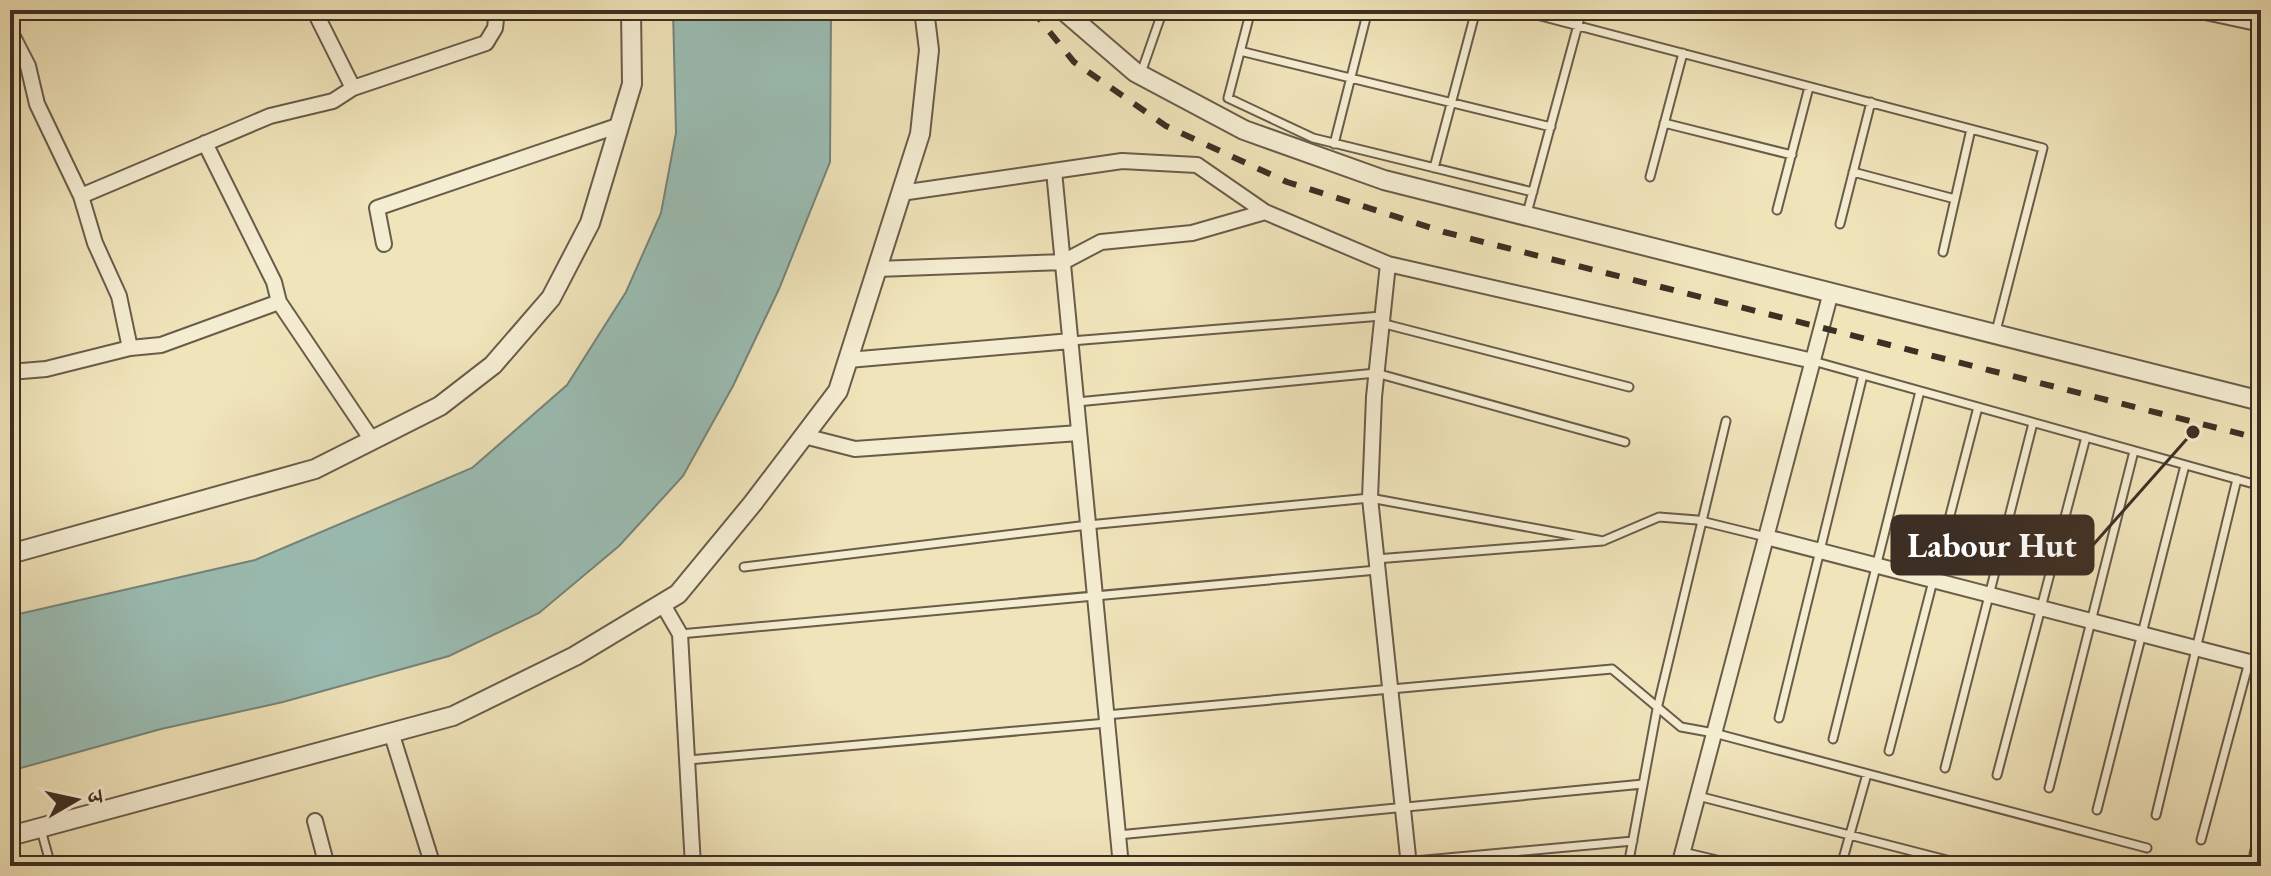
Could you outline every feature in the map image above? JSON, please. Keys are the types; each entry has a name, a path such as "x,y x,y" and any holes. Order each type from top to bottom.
{"street":[{"path":"314,10 353,88"},
{"path":"81,196 270,116 333,101 353,88 486,43 495,28 497,10"},
{"path":"10,554 315,469 440,406 493,365 551,298 590,223 632,84 631,10"},
{"path":"10,836 453,716 575,656 678,594 753,503 838,391 920,134 929,50 924,10"},
{"path":"1063,10 1140,75 1244,130 1384,180 2261,401"},
{"path":"2196,10 2261,24"},
{"path":"10,31 28,66 37,104 81,196 95,243 119,296 130,348"},
{"path":"384,244 377,208 620,125"},
{"path":"205,143 274,282 279,302 372,440"},
{"path":"901,193 1122,161 1197,165 1265,212 1388,264 1813,361"},
{"path":"1054,171 1121,866"},
{"path":"877,269 1063,262 1101,242 1192,233 1265,212"},
{"path":"1388,264 1376,373 1370,498 1409,864"},
{"path":"1681,859 1831,292"},
{"path":"10,372 46,369 130,348 161,345 279,302"},
{"path":"848,360 1071,341"},
{"path":"804,436 855,449 1079,433"},
{"path":"1766,537 2255,664"},
{"path":"662,603 680,634 693,866"},
{"path":"391,732 433,866"},
{"path":"315,821 327,866"}],"lane":[{"path":"1140,75 1163,10"},
{"path":"1251,10 1228,98 1313,138 1533,192"},
{"path":"1334,144 1368,10"},
{"path":"1434,168 1476,10"},
{"path":"1518,10 2043,148 1995,334"},
{"path":"1526,215 1582,10"},
{"path":"1240,51 1551,127"},
{"path":"1650,177 1683,53"},
{"path":"1777,210 1809,87"},
{"path":"1840,224 1871,102"},
{"path":"1664,123 1792,155"},
{"path":"1943,252 1971,129"},
{"path":"1853,172 1955,199"},
{"path":"1071,341 1382,319 1629,387"},
{"path":"1813,361 2261,486"},
{"path":"1077,402 1376,373 1625,442"},
{"path":"1779,718 1863,375"},
{"path":"1833,739 1920,391"},
{"path":"1889,751 1978,407"},
{"path":"1628,866 1657,709 1726,421"},
{"path":"1945,768 2033,423"},
{"path":"1997,775 2086,437"},
{"path":"2049,788 2134,451"},
{"path":"2097,810 2185,465"},
{"path":"2156,815 2237,479"},
{"path":"744,567 1088,525 1370,498 1603,541"},
{"path":"680,634 1095,596 1603,541 1659,517 1702,521 1766,537"},
{"path":"2201,840 2255,664"},
{"path":"688,760 1612,669 1681,727 1714,733 2147,848"},
{"path":"1841,866 1867,774"},
{"path":"1118,835 1643,784"},
{"path":"1698,796 1970,866"},
{"path":"2254,854 2261,825"},
{"path":"40,827 51,866"},
{"path":"1359,866 1409,864 1633,841"},
{"path":"1681,859 1742,866"}],"water":[{"path":"673,10 831,10 830,162 779,289 733,386 683,476 619,546 539,613 449,656 283,702 161,729 10,771 10,616 255,560 472,468 567,385 626,292 661,213 676,133"}],"railway":[{"path":"1032,10 1074,62 1166,126 1287,182 1444,232 2261,439"}],"place":[{"name":"Labour Hut","path":"2193,432"}]}
